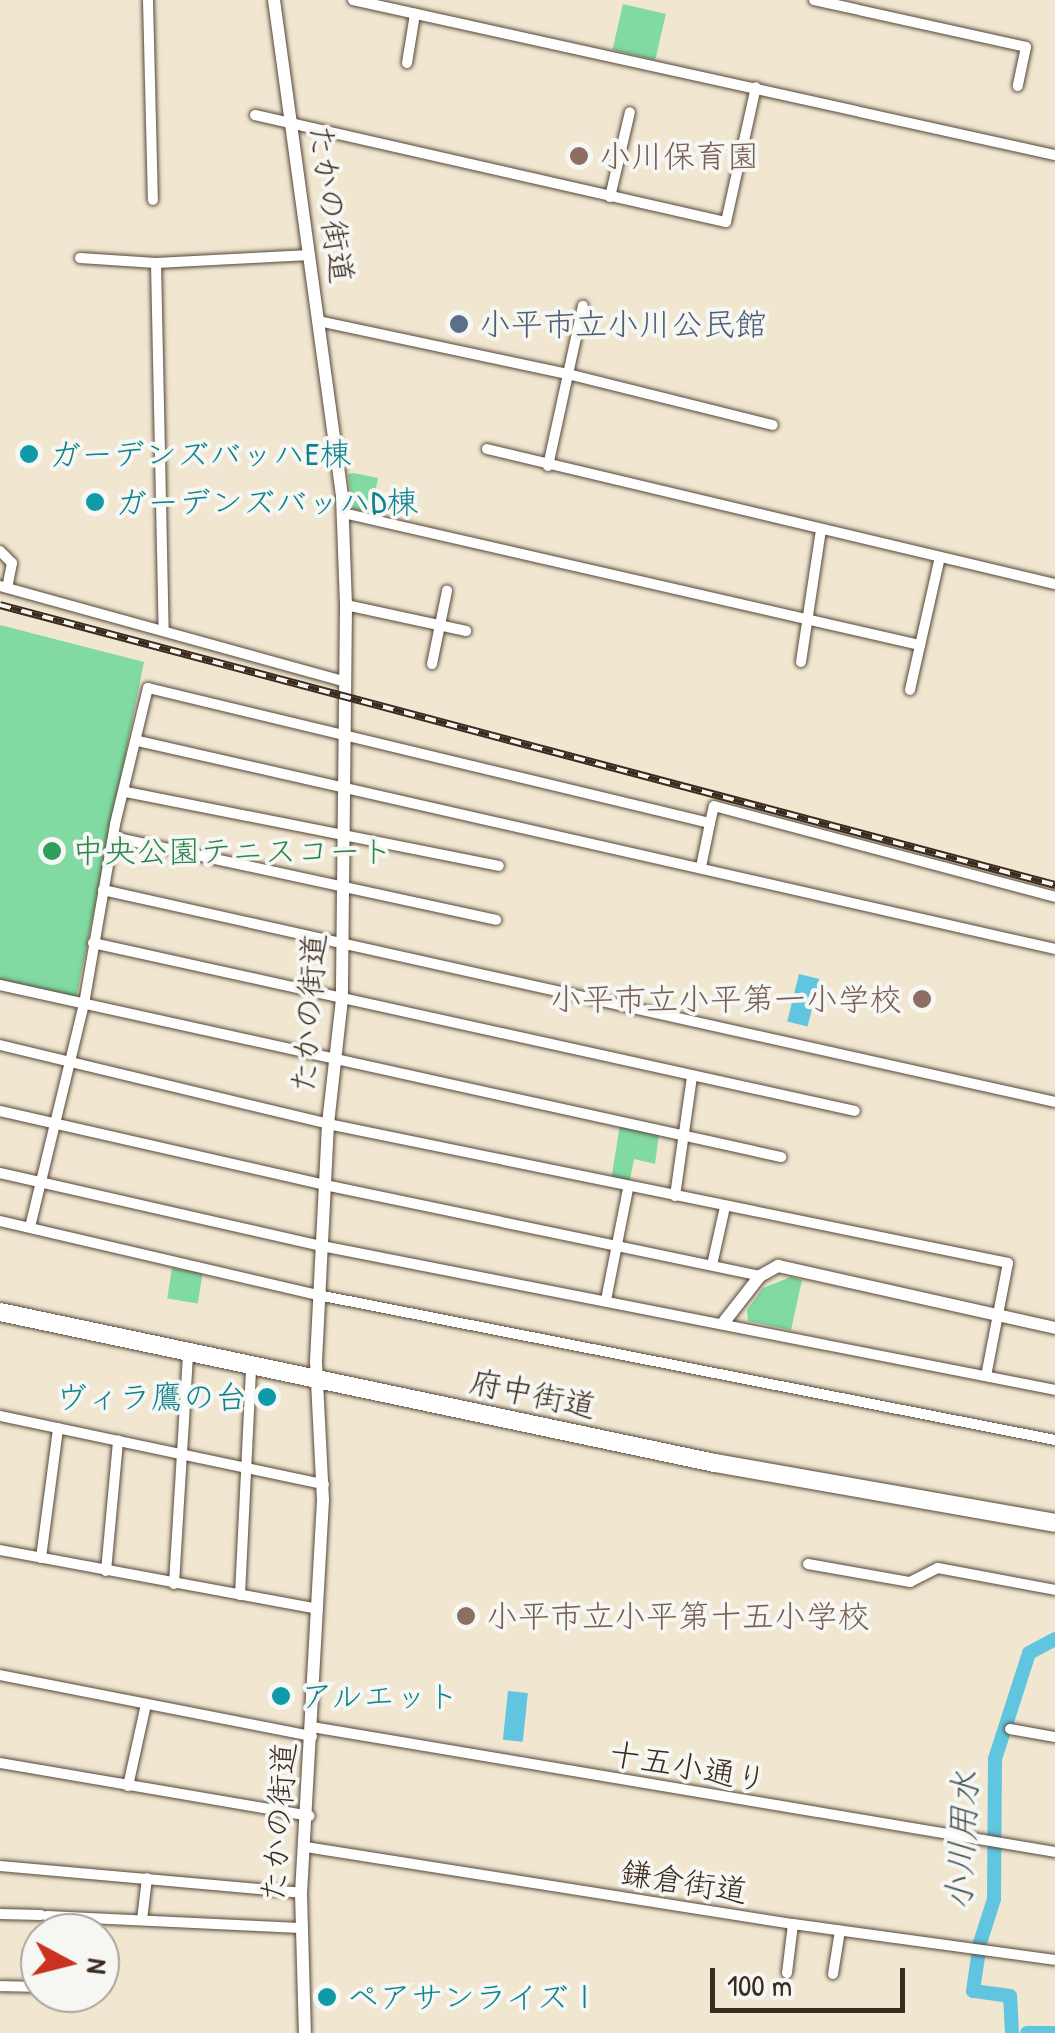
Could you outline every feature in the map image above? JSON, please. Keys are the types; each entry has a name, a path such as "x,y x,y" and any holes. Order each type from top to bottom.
{"main road":[{"name":"府中街道","path":"0,1312 715,1464 1055,1524"}],"street":[{"path":"148,0 153,200"},
{"name":"たかの街道","path":"274,0 343,513 346,605 342,999 328,1124 318,1295 317,1380 324,1484 301,1893 305,2033"},
{"path":"353,0 1055,154"},
{"path":"814,0 1026,48 1018,86"},
{"path":"407,63 415,14"},
{"path":"255,114 726,222 756,88"},
{"path":"610,197 630,112"},
{"path":"80,258 156,263 310,255"},
{"path":"156,263 164,631"},
{"path":"548,466 584,306"},
{"path":"318,321 568,374 773,424"},
{"path":"487,449 1055,584"},
{"path":"343,513 920,645"},
{"path":"801,662 821,530"},
{"path":"0,550 12,563 4,587 345,682"},
{"path":"910,690 940,557"},
{"path":"432,664 446,591"},
{"path":"346,605 466,631"},
{"path":"30,1228 84,1004 113,837 148,688 710,824"},
{"path":"138,741 1055,949"},
{"path":"126,792 499,866"},
{"path":"700,867 714,806 1055,897"},
{"path":"113,837 496,920"},
{"path":"103,890 1055,1102"},
{"path":"93,942 856,1112"},
{"path":"0,986 781,1157"},
{"path":"0,1045 328,1124 628,1189 1008,1264 986,1376"},
{"path":"675,1196 692,1077"},
{"path":"0,1111 325,1185 760,1276"},
{"path":"0,1173 322,1246 1055,1390"},
{"path":"606,1300 628,1189"},
{"path":"712,1265 725,1206"},
{"path":"0,1221 318,1295 1055,1440"},
{"path":"724,1322 760,1276 778,1266 1055,1328"},
{"path":"174,1584 188,1352"},
{"path":"240,1595 251,1366"},
{"path":"0,1416 324,1484"},
{"path":"41,1558 58,1428"},
{"path":"106,1571 118,1441"},
{"path":"0,1550 318,1609"},
{"path":"808,1564 910,1582 938,1568 1055,1590"},
{"name":"十五小通り","path":"0,1674 146,1704 1055,1852"},
{"path":"128,1786 146,1704"},
{"path":"1010,1729 1055,1737"},
{"path":"0,1763 308,1816"},
{"name":"鎌倉街道","path":"306,1847 793,1924 1055,1960"},
{"path":"0,1866 301,1893"},
{"path":"142,1920 147,1878"},
{"path":"0,1914 300,1928"},
{"path":"788,1973 793,1924"},
{"path":"834,1974 840,1931"}],"green space":[{"path":"623,4 666,14 655,60 612,50"},
{"path":"348,474 378,478 371,513 353,509"},
{"path":"0,625 144,662 76,999 0,981"},
{"path":"620,1125 659,1134 655,1164 634,1159 630,1180 611,1180"},
{"path":"172,1268 203,1273 198,1303 167,1299"},
{"path":"791,1277 802,1280 791,1330 748,1321 747,1310 763,1288"}],"water":[{"path":"799,974 819,979 808,1027 787,1022"},
{"path":"508,1691 528,1693 523,1742 503,1740"}],"waterway":[{"name":"小川用水","path":"1012,2033 1010,1996 973,1991 980,1943 994,1899 995,1759 1029,1653 1055,1639"},
{"name":"小川用水","path":"1027,2033 1053,2033"}],"railway":[{"path":"0,605 1055,885"}],"place":[{"name":"小川保育園","path":"579,156"},
{"name":"小平市立小川公民館","path":"459,324"},
{"name":"ガーデンズバッハE棟","path":"29,454"},
{"name":"ガーデンズバッハD棟","path":"95,502"},
{"name":"中央公園テニスコート","path":"52,851"},
{"name":"小平市立小平第一小学校","path":"922,999"},
{"name":"ヴィラ鷹の台","path":"267,1397"},
{"name":"小平市立小平第十五小学校","path":"466,1616"},
{"name":"アルエット","path":"281,1696"},
{"name":"ペアサンライズⅠ","path":"327,1997"}]}
